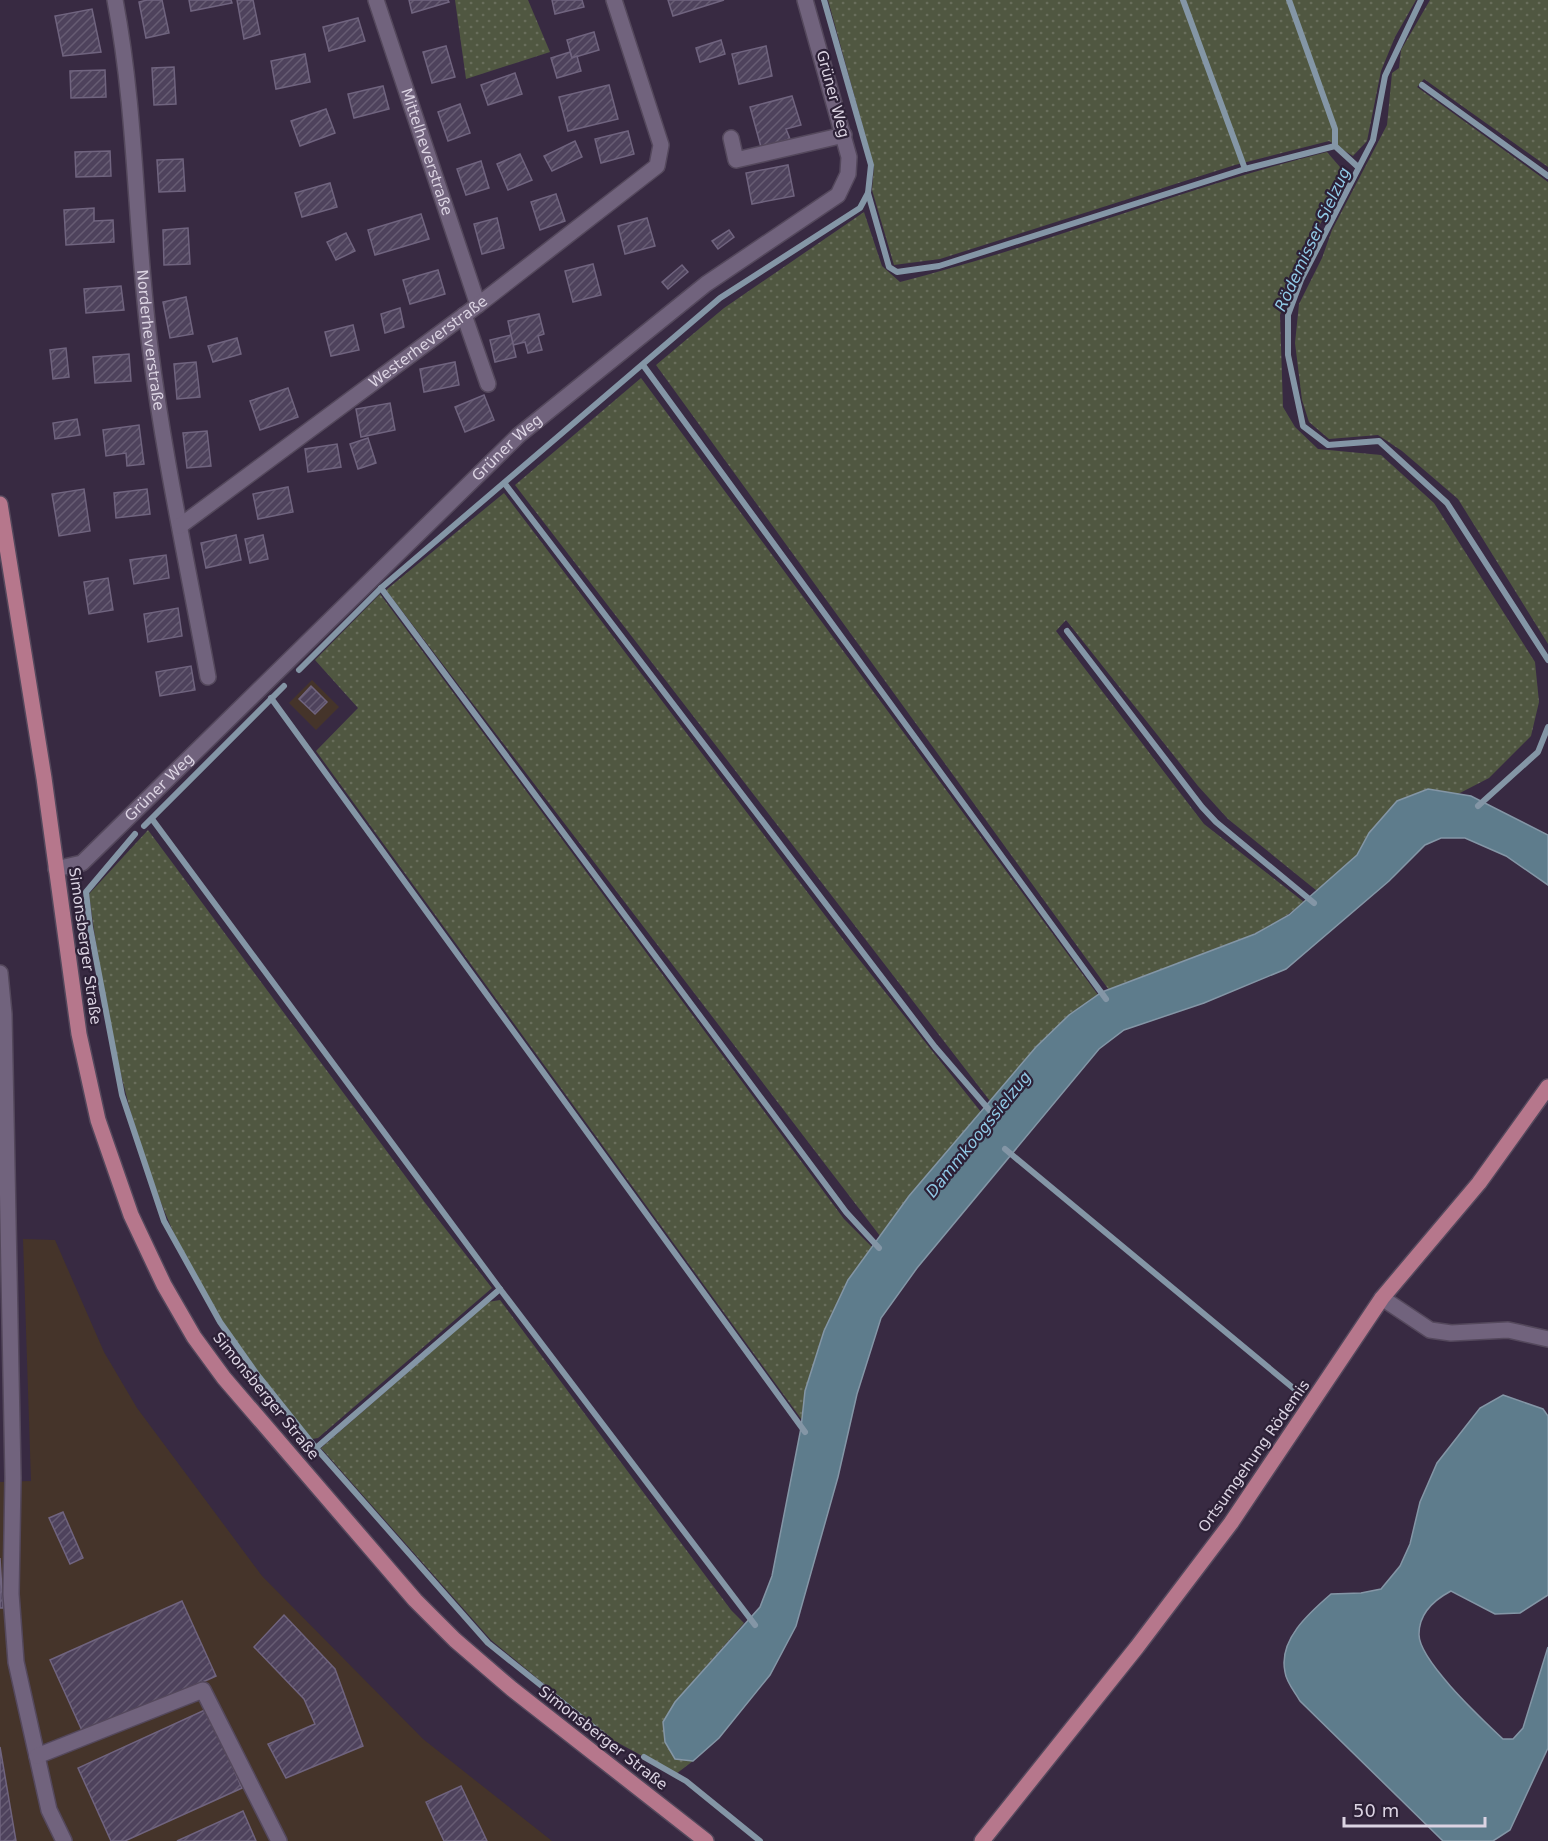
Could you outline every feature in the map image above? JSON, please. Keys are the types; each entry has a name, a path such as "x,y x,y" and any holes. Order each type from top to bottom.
{"main road":[{"name":"Simonsberger Straße","path":"0,504 5,570 56,869 79,1034 98,1120 130,1215 164,1285 194,1337 224,1378 415,1600 455,1640 571,1737 706,1841"},
{"name":"Ortsumgehung Rödemis","path":"982,1841 1137,1647 1231,1523 1382,1298 1479,1183 1548,1087"}],"street":[{"name":"Norderheverstraße","path":"115,0 126,61 149,345 170,485 180,526 208,677"},
{"name":"Mittelheverstraße","path":"376,0 478,305"},
{"name":"Westerheverstraße","path":"180,526 478,305 657,166 661,145 614,0"},
{"name":"Grüner Weg","path":"56,869 82,863 519,435 706,284 838,195 848,174 849,157 805,0"},
{"path":"731,138 736,160 844,135"},
{"path":"464,315 488,384"},
{"path":"0,973 4,1014 5,1331 13,1478 11,1594 15,1651 50,1810 64,1841"},
{"path":"1382,1298 1430,1330 1451,1333 1508,1330 1548,1339"},
{"path":"37,1756 203,1690 279,1841"}],"shaded area":[{"path":"312,680 339,707 316,730 289,703"},
{"path":"23,1239 55,1240 104,1352 137,1408 262,1576 423,1739 552,1841 0,1841 0,1482 31,1481"}],"green space":[{"path":"455,0 528,0 550,52 466,79"},
{"path":"828,0 1416,0 1395,37 1381,71 1367,141 1353,156 1329,141 1235,165 940,259 894,265 872,190 874,167"},
{"path":"1430,0 1548,0 1548,167 1424,79 1417,87 1548,182 1548,644 1458,499 1402,451 1378,435 1329,439 1309,422 1302,400 1295,343 1299,304 1322,258 1332,230 1387,125 1392,73 1399,68 1401,50"},
{"path":"1327,152 1346,174 1298,267 1280,315 1283,407 1295,427 1318,449 1381,455 1434,503 1535,662 1539,702 1531,736 1489,778 1458,794 1428,789 1369,833 1357,855 1317,891 1228,819 1198,786 1066,620 1056,631 1204,824 1304,902 1263,929 1238,941 1109,990 656,365 724,308 864,212 882,266 900,282 1007,251 1220,182"},
{"path":"641,378 1098,995 1054,1031 990,1101 515,485"},
{"path":"504,493 846,943 981,1112 909,1196 880,1236 386,590"},
{"path":"380,594 844,1219 872,1247 848,1280 805,1391 802,1420 316,751 358,708 315,660"},
{"path":"148,830 426,1204 492,1288 318,1438 312,1439 273,1392 214,1309 187,1261 165,1212 130,1108 106,1002 89,894"},
{"path":"500,1300 731,1610 744,1623 675,1702 663,1722 675,1759 693,1761 676,1774 609,1738 491,1640 321,1448 488,1302"}],"water":[{"name":"Dammkoogssielzug","path":"1428,789 1471,796 1548,835 1548,885 1506,856 1465,838 1441,838 1425,845 1389,881 1286,969 1204,1003 1124,1030 1099,1049 917,1268 881,1318 857,1394 838,1477 796,1626 770,1675 719,1738 693,1761 675,1759 665,1742 663,1722 675,1702 760,1607 772,1576 801,1428 805,1391 824,1331 848,1280 909,1196 1036,1047 1069,1015 1102,992 1255,934 1289,915 1357,855 1369,833 1397,801"},
{"path":"1503,1395 1543,1409 1548,1416 1548,1595 1520,1613 1495,1614 1451,1591 1429,1608 1422,1620 1419,1634 1429,1659 1440,1674 1503,1739 1513,1739 1523,1728 1548,1647 1548,1748 1510,1830 1493,1841 1443,1841 1300,1701 1287,1679 1284,1660 1286,1649 1297,1628 1331,1594 1361,1593 1381,1589 1400,1566 1410,1544 1420,1502 1437,1463 1480,1408"}],"building":[{"path":"162,0 169,33 146,38 139,2"},
{"path":"189,0 231,0 232,3 191,11"},
{"path":"237,0 253,0 260,34 244,39"},
{"path":"409,0 448,0 449,2 412,13"},
{"path":"552,0 582,0 584,7 555,14"},
{"path":"668,0 724,0 673,16"},
{"path":"92,9 101,52 63,56 55,16"},
{"path":"358,18 365,41 329,51 323,27"},
{"path":"594,32 599,50 572,58 567,40"},
{"path":"721,40 725,54 700,62 696,48"},
{"path":"446,46 455,77 432,83 423,52"},
{"path":"766,46 772,76 739,84 732,54"},
{"path":"570,52 572,58 577,56 581,71 557,78 551,58"},
{"path":"305,54 310,82 276,89 271,61"},
{"path":"174,67 176,104 154,105 152,68"},
{"path":"105,70 106,97 71,98 70,71"},
{"path":"515,73 522,94 488,105 481,85"},
{"path":"609,85 618,119 568,131 559,97"},
{"path":"383,86 389,109 354,118 348,94"},
{"path":"792,96 801,125 786,129 790,139 761,147 750,107"},
{"path":"460,104 470,133 448,141 438,112"},
{"path":"326,109 335,133 300,146 291,121"},
{"path":"628,131 634,154 601,163 595,139"},
{"path":"575,141 582,157 552,171 544,156"},
{"path":"110,151 111,176 76,177 75,152"},
{"path":"520,154 532,180 508,190 497,164"},
{"path":"183,159 185,191 159,192 157,160"},
{"path":"481,161 489,188 466,195 457,169"},
{"path":"788,165 794,196 752,204 746,173"},
{"path":"330,183 337,207 302,217 295,193"},
{"path":"556,194 565,221 540,230 531,202"},
{"path":"94,208 94,221 113,220 114,242 66,245 64,210"},
{"path":"421,214 429,239 375,255 368,230"},
{"path":"497,218 504,248 482,254 474,224"},
{"path":"647,218 655,246 625,254 618,226"},
{"path":"188,228 190,264 164,265 163,230"},
{"path":"729,230 734,237 718,249 712,241"},
{"path":"346,233 355,251 336,260 327,242"},
{"path":"593,264 601,295 573,302 565,271"},
{"path":"682,265 688,272 668,289 662,282"},
{"path":"438,270 445,294 410,304 403,280"},
{"path":"121,286 124,310 86,313 84,289"},
{"path":"186,297 193,334 170,338 163,302"},
{"path":"400,308 404,327 385,333 381,314"},
{"path":"539,314 544,334 538,336 542,350 528,353 525,342 513,345 508,321"},
{"path":"353,325 359,350 331,356 325,332"},
{"path":"511,335 516,357 495,362 490,340"},
{"path":"237,338 241,354 213,362 208,346"},
{"path":"66,348 69,377 53,379 50,350"},
{"path":"129,354 131,381 95,383 93,357"},
{"path":"196,362 200,397 177,399 174,364"},
{"path":"455,362 459,385 424,392 420,369"},
{"path":"288,388 298,417 260,430 250,401"},
{"path":"484,395 494,420 465,432 455,407"},
{"path":"390,403 395,430 361,437 356,409"},
{"path":"77,419 80,435 55,439 53,423"},
{"path":"139,425 144,464 127,466 126,453 106,456 103,430"},
{"path":"207,431 211,466 187,468 183,433"},
{"path":"368,438 376,463 358,469 350,444"},
{"path":"337,444 341,467 308,472 305,449"},
{"path":"288,487 293,512 258,519 253,494"},
{"path":"84,489 90,531 59,536 52,494"},
{"path":"147,489 150,514 116,518 114,493"},
{"path":"236,535 241,560 206,568 201,543"},
{"path":"263,535 268,559 250,563 245,539"},
{"path":"166,555 169,578 134,584 130,560"},
{"path":"108,578 113,610 89,614 84,582"},
{"path":"178,608 182,636 148,642 144,614"},
{"path":"191,666 195,690 160,696 156,672"},
{"path":"311,686 327,702 315,714 299,699"},
{"path":"63,1512 83,1558 70,1564 49,1518"},
{"path":"0,1558 3,1608 0,1608"},
{"path":"182,1601 216,1676 84,1735 50,1660"},
{"path":"284,1615 335,1669 363,1746 286,1778 268,1744 315,1724 304,1699 254,1647"},
{"path":"207,1709 242,1788 125,1841 111,1841 78,1768"},
{"path":"0,1747 16,1841 0,1841"},
{"path":"461,1786 487,1841 444,1841 426,1802"},
{"path":"243,1811 256,1841 177,1841"}],"waterway":[{"path":"299,670 381,588 720,298 860,208 868,193 871,165 824,0"},
{"path":"1183,0 1245,169"},
{"path":"1289,0 1335,129 1335,146"},
{"name":"Rödemisser Sielzug","path":"1421,0 1385,76 1373,140 1301,280 1288,315 1288,355 1303,426 1328,445 1379,441 1447,503 1548,660"},
{"path":"1422,85 1548,176"},
{"path":"868,193 889,267 897,272 939,266 1245,169 1335,146 1358,167"},
{"path":"643,365 1106,999"},
{"name":"Dammkoogssielzug","path":"505,484 935,1047 991,1112"},
{"path":"381,588 846,1212 879,1248"},
{"path":"1067,631 1202,807 1216,822 1314,903"},
{"path":"144,826 284,686"},
{"path":"271,698 805,1432"},
{"name":"Rödemisser Sielzug","path":"1478,806 1538,752 1548,727"},
{"path":"152,819 500,1289 755,1625"},
{"path":"135,834 86,892 90,927 122,1095 164,1221 220,1322 256,1373 316,1448 488,1643 607,1738"},
{"path":"1005,1149 1298,1392"},
{"path":"316,1448 500,1289"},
{"path":"644,1757 686,1781 760,1841"}]}
